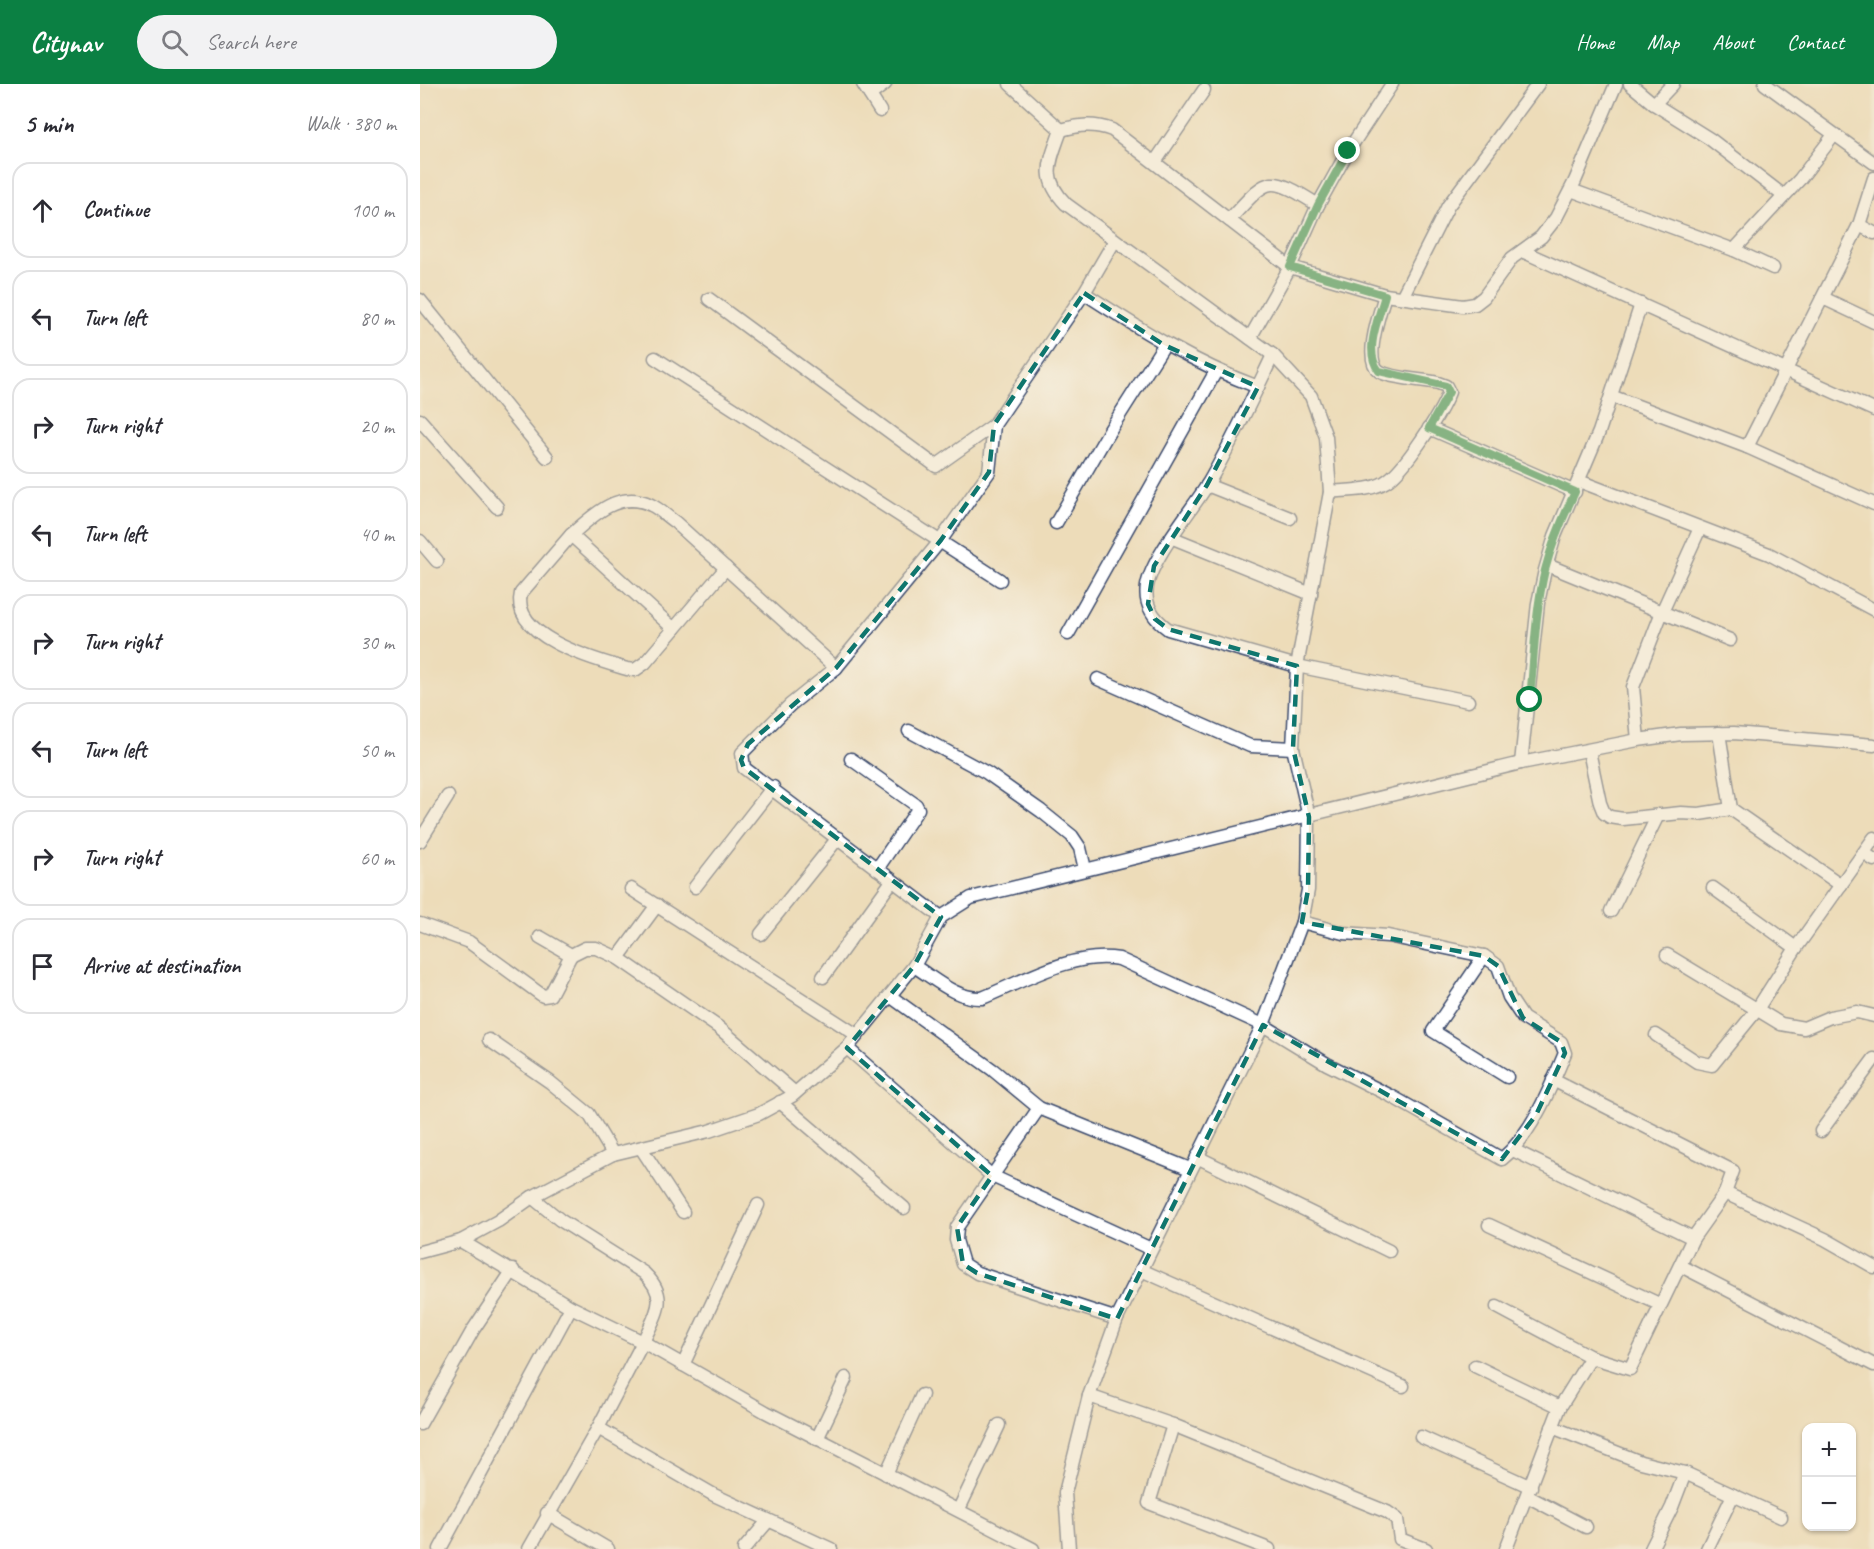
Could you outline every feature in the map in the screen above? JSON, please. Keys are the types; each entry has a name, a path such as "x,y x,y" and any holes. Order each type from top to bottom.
{"street":[{"path":"863,84 879,111"},
{"path":"870,96 885,84"},
{"path":"1010,84 1061,130"},
{"path":"1250,338 1290,267 1318,205 1348,151 1392,84"},
{"path":"1402,297 1448,206 1538,84"},
{"path":"1061,130 1082,125 1100,126 1112,130 1290,267 1385,295 1442,304 1475,304 1484,297 1512,258 1540,237 1556,218 1571,190 1616,84"},
{"path":"1630,84 1654,104 1710,139 1784,196"},
{"path":"1654,104 1672,84"},
{"path":"1765,84 1874,163"},
{"path":"1155,162 1204,90"},
{"path":"1061,130 1049,167 1050,183 1066,204 1273,355 1311,396 1326,437 1330,492 1297,666 1293,748 1309,817 1308,890 1302,922 1263,1025 1117,1319 1089,1396 1065,1493 1069,1549"},
{"path":"1734,250 1784,196 1834,135"},
{"path":"1747,447 1785,367 1859,225 1874,178"},
{"path":"1229,220 1259,188 1272,182 1284,184 1318,205"},
{"path":"1571,190 1734,250 1773,268"},
{"path":"1859,225 1874,233"},
{"path":"709,299 936,466 994,425 1084,293 1115,240"},
{"path":"1522,251 1785,367 1874,410"},
{"path":"1084,293 1164,345 1216,371 1258,387"},
{"path":"1330,492 1384,484 1395,474 1429,428 1449,392 1446,386 1379,371 1372,363 1371,353 1385,295"},
{"path":"1822,298 1874,322"},
{"path":"420,300 547,458"},
{"path":"1521,762 1538,603 1546,565 1611,396 1641,304"},
{"path":"1056,523 1110,430 1164,345"},
{"path":"1273,355 1207,485 1155,566 1147,585 1148,604 1155,619 1168,629 1297,666 1468,701"},
{"path":"655,358 1000,580"},
{"path":"1068,633 1216,371"},
{"path":"1611,396 1747,447 1874,504"},
{"path":"420,420 497,507"},
{"path":"941,917 744,768 741,753 790,705 836,668 941,540 989,472 994,425"},
{"path":"1429,428 1577,486 1769,554 1874,610"},
{"path":"1207,485 1290,518"},
{"path":"726,568 645,663 635,669 576,651 536,631 522,616 518,603 521,593 572,535 599,510 619,502 635,500 651,504 726,568 836,668"},
{"path":"1638,740 1633,687 1662,612 1700,528"},
{"path":"572,535 674,629"},
{"path":"1173,538 1311,594"},
{"path":"420,541 437,561"},
{"path":"1546,565 1730,640"},
{"path":"1098,679 1250,746 1293,748"},
{"path":"909,731 987,773 1041,811 1072,836 1080,848 1085,868"},
{"path":"1719,733 1731,809"},
{"path":"420,1252 461,1241 498,1221 532,1197 614,1154 709,1131 759,1114 795,1093 847,1048 858,1035 914,966 941,917 972,898 1085,868 1309,817 1521,762 1638,740 1681,734 1719,733 1797,737 1874,745"},
{"path":"1589,751 1600,803 1605,813 1623,819 1699,814 1731,809 1841,885"},
{"path":"851,759 916,804 918,809 877,869"},
{"path":"695,887 772,787"},
{"path":"420,841 448,796"},
{"path":"1611,911 1658,816"},
{"path":"761,934 838,838"},
{"path":"1656,1035 1697,1062 1712,1065 1756,1011 1796,948 1841,885 1869,856 1874,838"},
{"path":"823,977 892,880"},
{"path":"1713,888 1796,948"},
{"path":"631,889 858,1035"},
{"path":"618,958 657,905"},
{"path":"914,966 969,999 982,998 1066,963 1100,955 1119,959 1263,1025 1327,1064 1391,1096 1503,1160 1513,1150 1553,1080 1565,1053 1561,1042 1523,1018 1509,997 1497,966 1484,956 1388,936 1343,933 1302,922"},
{"path":"420,924 469,942 543,996 550,995 571,956 585,948 596,948 618,958 718,1027 795,1093"},
{"path":"540,937 571,956"},
{"path":"1666,955 1756,1011 1782,1024 1804,1028 1839,1015 1857,1012 1874,1016"},
{"path":"1484,956 1433,1031 1507,1077"},
{"path":"890,996 993,1070 1039,1108 1190,1169"},
{"path":"489,1040 582,1108 600,1129 614,1154"},
{"path":"847,1048 992,1176 1151,1249"},
{"path":"1821,1131 1869,1078 1874,1059"},
{"path":"1497,1307 1590,1356 1630,1369 1659,1304 1681,1266 1693,1238 1725,1193 1733,1171 1553,1080"},
{"path":"780,1102 904,1208"},
{"path":"1039,1108 957,1227 956,1240 963,1264 977,1273 1117,1319"},
{"path":"641,1148 683,1212"},
{"path":"1513,1150 1693,1238"},
{"path":"1197,1157 1389,1251"},
{"path":"1725,1193 1825,1239 1874,1267"},
{"path":"529,1549 598,1428 643,1342 659,1304 655,1284 644,1272 560,1220 532,1197"},
{"path":"683,1365 758,1205"},
{"path":"1489,1225 1659,1304"},
{"path":"461,1241 571,1306 643,1342 817,1439 959,1509 1033,1549"},
{"path":"1681,1266 1874,1365"},
{"path":"420,1424 472,1330 513,1270"},
{"path":"1141,1270 1403,1386"},
{"path":"440,1549 571,1306"},
{"path":"1506,1549 1529,1492 1534,1470 1560,1407 1590,1356"},
{"path":"1475,1366 1560,1407"},
{"path":"817,1439 846,1378"},
{"path":"886,1474 922,1395"},
{"path":"1089,1396 1173,1425 1387,1512 1397,1519 1397,1544 1426,1549"},
{"path":"959,1509 999,1425"},
{"path":"1173,1425 1149,1503 1269,1549"},
{"path":"1552,1427 1641,1462 1684,1473 1781,1517"},
{"path":"598,1428 714,1495 831,1549"},
{"path":"1421,1437 1529,1492 1586,1527"},
{"path":"1654,1548 1684,1473"},
{"path":"1707,1549 1732,1495"},
{"path":"548,1513 608,1549"},
{"path":"744,1549 768,1521"}],"highlighted area":[{"path":"1084,293 1164,345 1258,387 1207,485 1154,566 1148,604 1155,619 1168,629 1297,666 1293,748 1309,817 1308,890 1302,922 1484,956 1498,966 1523,1018 1561,1042 1565,1053 1536,1115 1502,1159 1263,1025 1117,1319 977,1273 963,1264 957,1227 992,1176 847,1048 914,966 941,917 744,768 741,760 748,744 836,668 941,540 989,472 994,425"}],"route":[{"path":"1348,151 1318,205 1290,267 1385,295 1371,353 1372,363 1379,371 1446,386 1449,392 1447,398 1429,428 1575,492 1555,536 1545,570 1538,603 1530,700"}]}
